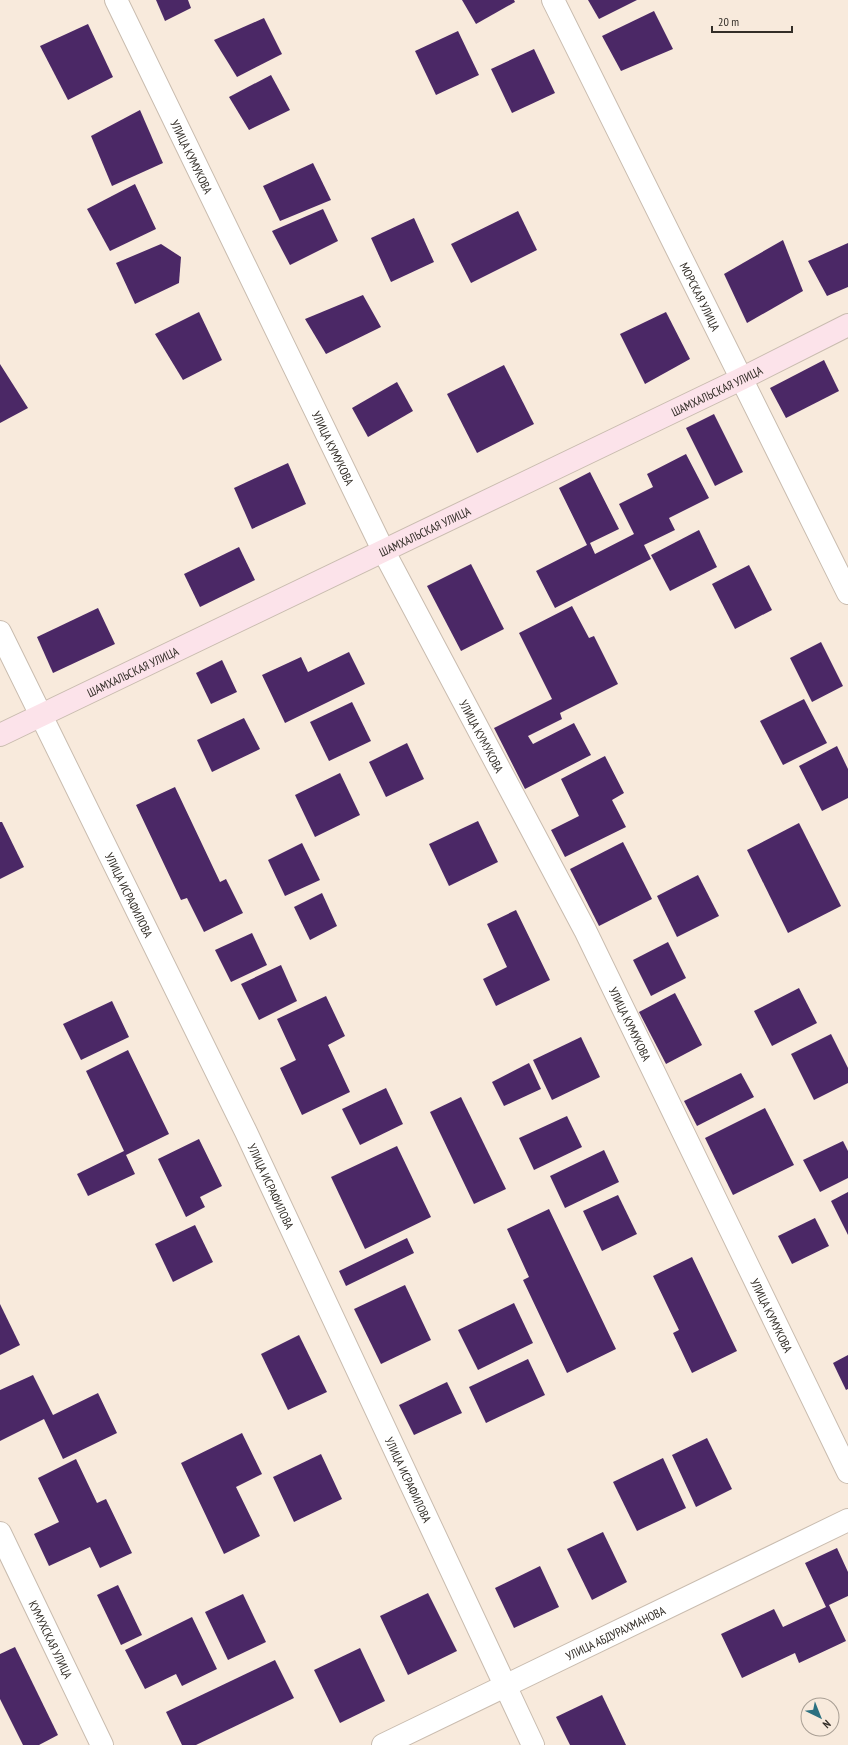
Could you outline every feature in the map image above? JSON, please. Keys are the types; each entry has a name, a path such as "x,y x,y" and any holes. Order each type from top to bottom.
{"street":[{"name":"УЛИЦА КУМУКОВА","path":"116,0 383,550 585,930 848,1472"},
{"name":"МОРСКАЯ УЛИЦА","path":"553,0 848,593"},
{"name":"ШАМХАЛЬСКАЯ УЛИЦА","path":"0,735 741,379 848,325"},
{"name":"УЛИЦА ИСРАФИЛОВА","path":"0,632 246,1132 533,1745"},
{"name":"УЛИЦА АБДУРАХМАНОВА","path":"383,1745 848,1520"},
{"name":"КУМУХСКАЯ УЛИЦА","path":"0,1533 102,1745"}],"building":[{"path":"156,0 188,0 191,8 165,21"},
{"path":"462,0 514,0 515,2 476,24"},
{"path":"588,0 637,0 599,19"},
{"path":"654,11 673,49 621,71 602,36"},
{"path":"264,18 282,54 237,77 214,40"},
{"path":"88,24 113,77 68,100 40,46"},
{"path":"458,31 479,75 436,95 415,51"},
{"path":"534,49 555,93 512,113 491,69"},
{"path":"271,75 290,110 249,130 229,97"},
{"path":"140,110 163,163 112,186 91,136"},
{"path":"313,163 331,200 280,221 263,186"},
{"path":"135,184 156,229 110,251 87,209"},
{"path":"323,209 338,241 290,265 272,231"},
{"path":"518,211 537,250 471,283 451,244"},
{"path":"414,218 434,262 391,282 371,238"},
{"path":"783,240 803,291 747,323 724,274"},
{"path":"848,243 848,287 827,296 808,261"},
{"path":"161,244 181,257 179,283 135,304 116,263"},
{"path":"363,295 381,327 326,354 305,319"},
{"path":"199,312 222,360 183,380 155,334"},
{"path":"666,312 690,359 645,384 620,334"},
{"path":"824,360 839,391 786,418 770,388"},
{"path":"0,364 28,408 0,423"},
{"path":"504,365 534,424 477,453 447,394"},
{"path":"397,382 413,411 368,437 352,408"},
{"path":"714,414 743,472 715,486 686,428"},
{"path":"686,454 709,498 669,518 675,530 644,545 651,559 555,608 536,571 587,545 559,488 590,472 619,529 590,543 595,554 634,534 619,504 653,487 647,474"},
{"path":"288,463 306,504 252,529 234,488"},
{"path":"699,530 717,567 670,591 651,555"},
{"path":"239,547 255,580 200,607 184,574"},
{"path":"471,564 504,629 461,651 427,586"},
{"path":"749,565 772,610 735,629 712,584"},
{"path":"572,606 589,638 594,636 618,684 560,713 562,719 528,736 533,744 574,723 591,755 525,789 494,728 552,699 519,633"},
{"path":"98,608 115,644 53,673 37,637"},
{"path":"821,642 843,686 812,702 790,658"},
{"path":"349,652 365,684 285,723 262,675 301,657 308,672"},
{"path":"222,660 237,692 211,704 196,673"},
{"path":"804,699 827,743 783,765 760,721"},
{"path":"352,702 371,741 329,761 310,722"},
{"path":"244,718 260,749 212,772 197,740"},
{"path":"407,743 424,779 386,797 369,762"},
{"path":"837,746 848,769 848,798 822,811 799,766"},
{"path":"605,756 624,793 612,800 626,827 565,857 551,830 579,816 561,779"},
{"path":"340,773 360,815 315,837 295,795"},
{"path":"175,787 220,882 226,879 243,913 204,932 187,898 181,900 136,805"},
{"path":"478,821 498,862 449,886 429,844"},
{"path":"0,822 2,822 24,867 0,879"},
{"path":"799,823 841,906 788,933 747,850"},
{"path":"623,842 652,899 599,926 570,869"},
{"path":"302,843 320,880 285,896 268,860"},
{"path":"698,875 719,916 677,937 657,896"},
{"path":"322,893 337,926 310,940 294,907"},
{"path":"516,910 550,980 496,1006 483,979 507,967 487,924"},
{"path":"252,933 267,965 231,982 215,950"},
{"path":"668,942 686,978 651,996 633,960"},
{"path":"281,965 297,1001 259,1020 241,984"},
{"path":"799,988 817,1023 772,1046 754,1011"},
{"path":"675,993 702,1045 666,1064 639,1012"},
{"path":"326,996 345,1036 328,1045 350,1092 302,1115 280,1068 296,1060 277,1019"},
{"path":"112,1001 129,1037 81,1060 63,1024"},
{"path":"831,1034 848,1068 848,1083 814,1100 791,1054"},
{"path":"581,1037 600,1077 552,1100 533,1060"},
{"path":"128,1050 169,1134 126,1155 135,1174 88,1196 77,1174 124,1151 86,1071"},
{"path":"529,1063 541,1089 504,1106 492,1082"},
{"path":"741,1073 754,1097 697,1126 684,1101"},
{"path":"386,1088 403,1124 360,1145 342,1109"},
{"path":"461,1097 506,1189 474,1204 430,1112"},
{"path":"765,1108 794,1165 733,1195 705,1138"},
{"path":"567,1116 582,1147 534,1170 519,1138"},
{"path":"199,1139 222,1186 200,1197 205,1207 186,1217 158,1159"},
{"path":"843,1141 848,1151 848,1178 820,1192 803,1160"},
{"path":"397,1146 431,1217 365,1249 331,1177"},
{"path":"604,1150 619,1182 565,1208 550,1176"},
{"path":"848,1192 848,1235 831,1201"},
{"path":"618,1195 637,1234 602,1251 583,1211"},
{"path":"549,1209 616,1349 567,1373 523,1280 529,1277 507,1229"},
{"path":"815,1218 829,1246 792,1264 778,1236"},
{"path":"195,1225 213,1262 173,1282 155,1244"},
{"path":"407,1238 414,1253 346,1286 339,1271"},
{"path":"692,1257 737,1351 692,1373 673,1333 679,1330 653,1276"},
{"path":"405,1285 431,1340 381,1364 354,1309"},
{"path":"514,1303 533,1343 478,1370 458,1330"},
{"path":"0,1304 20,1345 0,1355"},
{"path":"299,1335 327,1392 288,1410 261,1354"},
{"path":"848,1355 848,1389 846,1390 833,1363"},
{"path":"528,1359 545,1395 486,1423 469,1387"},
{"path":"33,1375 53,1415 98,1393 117,1433 63,1459 44,1419 0,1441 0,1390"},
{"path":"447,1382 462,1413 414,1435 399,1405"},
{"path":"242,1433 262,1474 236,1487 260,1536 224,1554 181,1463"},
{"path":"707,1438 732,1489 696,1507 672,1455"},
{"path":"321,1454 342,1499 294,1522 273,1477"},
{"path":"663,1458 686,1508 637,1531 613,1482"},
{"path":"76,1459 97,1503 106,1499 132,1553 100,1568 90,1547 49,1566 34,1534 59,1522 38,1478"},
{"path":"603,1532 627,1582 592,1600 567,1549"},
{"path":"837,1548 848,1572 848,1596 829,1605 846,1641 799,1663 795,1653 742,1678 721,1634 774,1609 783,1627 826,1607 805,1563"},
{"path":"540,1566 559,1607 514,1628 495,1588"},
{"path":"118,1585 142,1635 121,1645 97,1595"},
{"path":"428,1593 457,1651 408,1675 380,1616"},
{"path":"243,1594 266,1642 228,1660 205,1612"},
{"path":"192,1617 217,1669 182,1686 176,1674 145,1689 125,1650"},
{"path":"15,1647 58,1735 39,1745 23,1745 0,1699 0,1654"},
{"path":"360,1648 385,1701 340,1723 314,1670"},
{"path":"275,1660 294,1698 196,1745 182,1745 166,1712"},
{"path":"602,1695 626,1745 570,1745 556,1717"}]}
